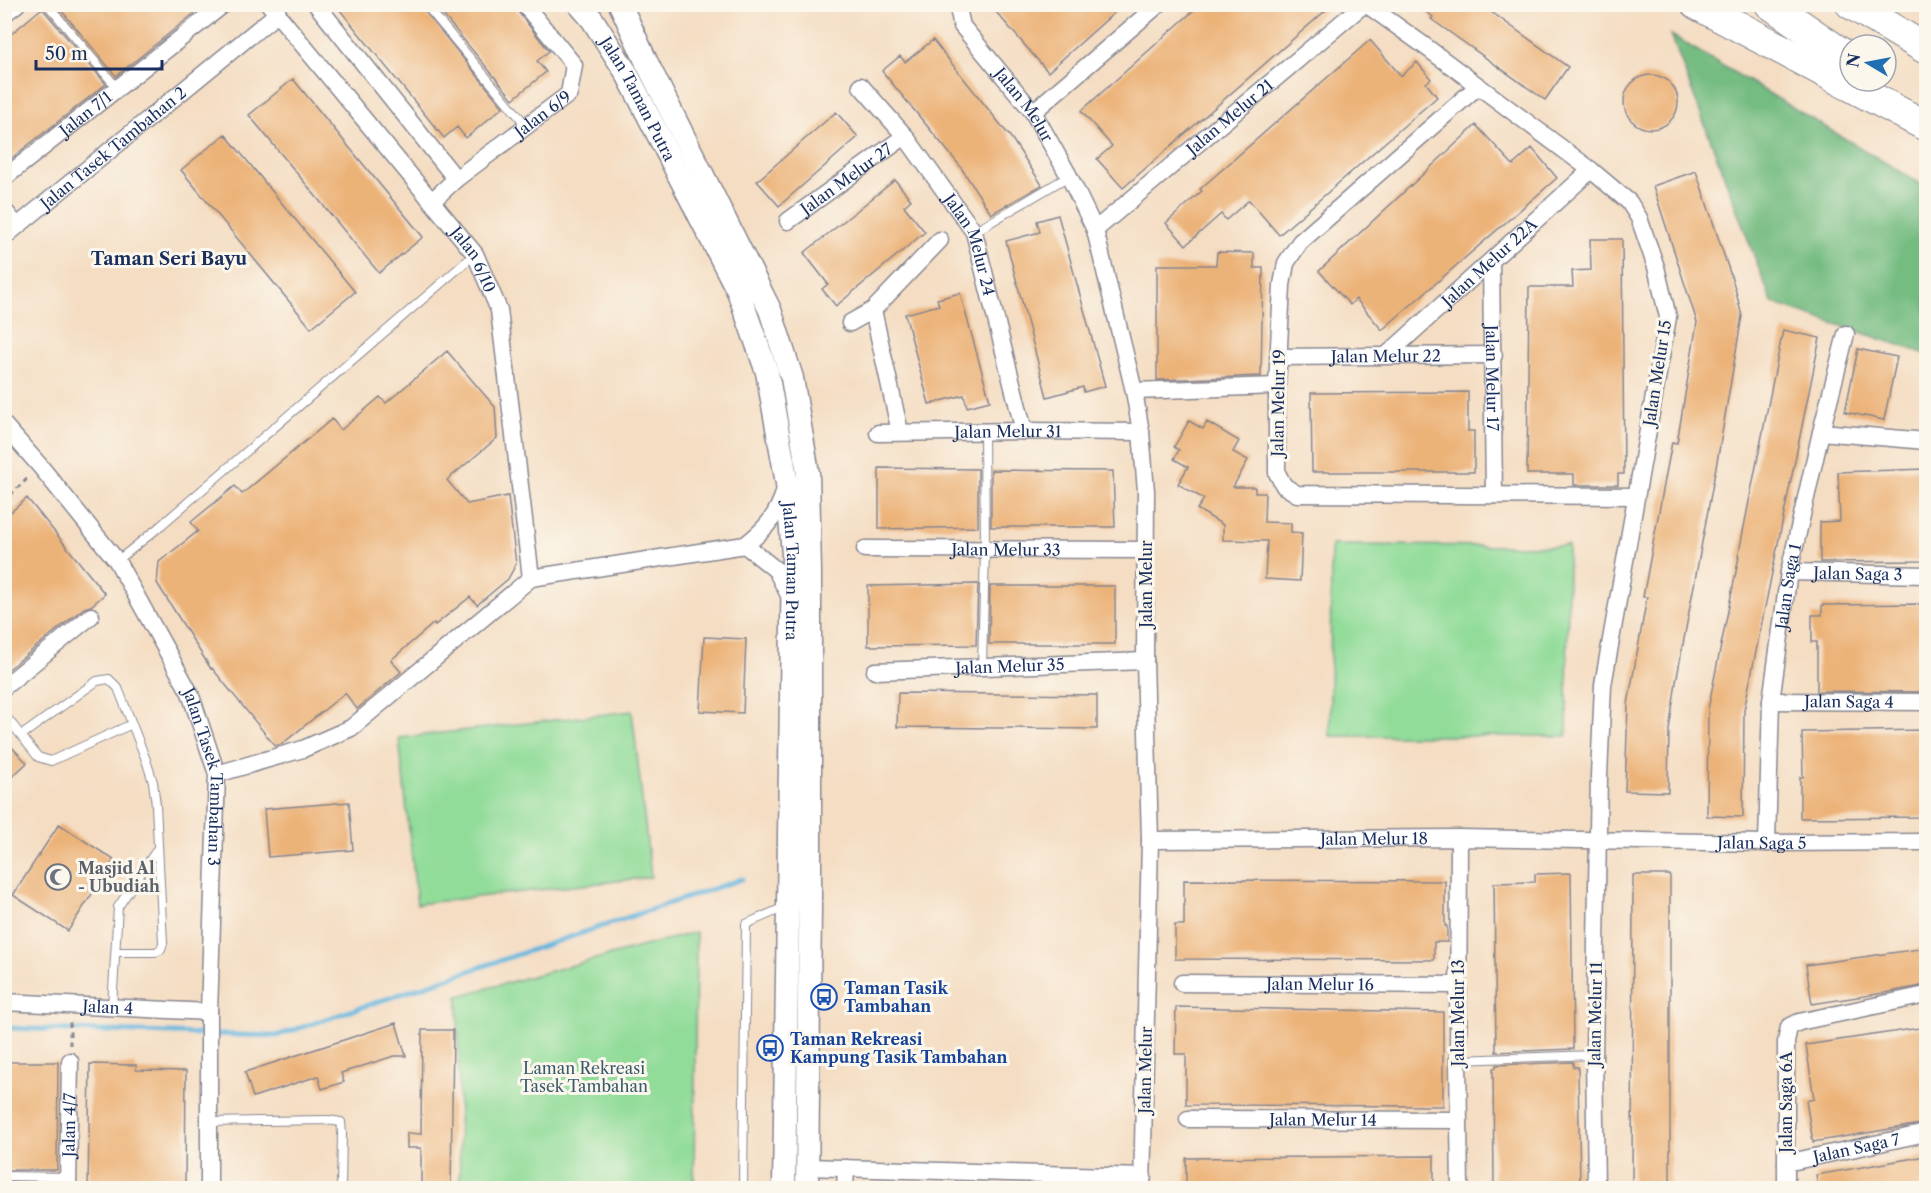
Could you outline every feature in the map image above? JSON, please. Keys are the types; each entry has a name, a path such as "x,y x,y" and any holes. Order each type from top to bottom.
{"highway":[{"path":"1696,4 1926,126"},
{"path":"1770,4 1838,51"},
{"path":"1851,4 1926,49"},
{"path":"1898,91 1926,111"}],"street":[{"path":"4,14 17,4"},
{"name":"Jalan 7/1","path":"4,178 224,4"},
{"path":"316,4 456,179"},
{"name":"Jalan 6/9","path":"432,201 456,179 525,125 569,94 574,65 524,4"},
{"name":"Jalan Melur","path":"957,4 962,26 1033,112 1070,176 1095,230 1134,391 1141,432 1146,491 1145,661 1150,840 1143,1183"},
{"path":"1033,112 1159,4"},
{"name":"Jalan Melur 15","path":"1365,4 1591,170 1629,202 1639,218 1656,267 1668,317 1603,685 1597,840"},
{"name":"Jalan Melur 21","path":"1095,230 1365,4"},
{"name":"Jalan 6/10","path":"274,9 475,254 499,310 531,578"},
{"name":"Jalan Tasek Tambahan 2","path":"4,237 218,64 274,9"},
{"name":"Jalan Taman Putra","path":"584,9 626,72 738,291 767,372 787,483 793,554 784,1188"},
{"name":"Jalan Taman Putra","path":"625,9 646,61 770,310 792,378 808,473 810,906 807,1178"},
{"name":"Jalan Melur 24","path":"861,86 905,136 974,232 1024,431"},
{"name":"Jalan Melur 19","path":"1477,87 1300,242 1286,263 1282,285 1276,386 1277,473 1284,486 1297,494 1636,495"},
{"name":"Jalan Melur 27","path":"788,221 905,136"},
{"name":"Jalan Melur 22A","path":"1387,355 1591,170"},
{"path":"4,210 17,226"},
{"path":"850,323 873,310 940,240"},
{"name":"Jalan Melur 17","path":"1491,261 1494,495"},
{"path":"873,310 900,432"},
{"name":"Jalan Saga 1","path":"1767,843 1771,701 1790,572 1821,432 1846,334"},
{"name":"Jalan Melur 22","path":"1278,357 1494,355"},
{"path":"1134,391 1276,386"},
{"name":"Jalan Tasek Tambahan 3","path":"4,425 117,561 190,693 217,774 209,1019 209,1188"},
{"name":"Jalan Melur 31","path":"878,433 1141,432"},
{"path":"1821,432 1926,441"},
{"path":"217,774 303,749 351,728 531,578 745,545 773,519 787,483"},
{"path":"745,545 776,570 792,599"},
{"name":"Jalan Melur 33","path":"865,549 1146,550"},
{"name":"Jalan Saga 3","path":"1790,572 1926,575"},
{"path":"4,687 91,616"},
{"name":"Jalan Melur 35","path":"874,671 1145,661"},
{"name":"Jalan Saga 4","path":"1771,701 1926,702"},
{"name":"Jalan Melur 18","path":"1150,840 1460,838 1597,840"},
{"name":"Jalan Melur 13","path":"1460,838 1458,985 1460,1188"},
{"name":"Jalan Saga 5","path":"1597,840 1767,843 1926,842"},
{"name":"Jalan Melur 11","path":"1596,1188 1594,1055 1597,840"},
{"path":"788,906 810,906"},
{"name":"Jalan Melur 16","path":"1182,983 1458,985"},
{"name":"Jalan Saga 6A","path":"1786,1188 1786,1042 1789,1028 1799,1022 1926,994"},
{"name":"Jalan 4","path":"6,1000 112,1007 209,1019"},
{"name":"Jalan 4/7","path":"68,1183 70,1061"},
{"name":"Jalan Melur 14","path":"1188,1119 1458,1120"},
{"name":"Jalan Saga 7","path":"1786,1163 1926,1133"},
{"path":"807,1178 846,1168 1143,1183"},
{"path":"845,1188 846,1168"}],"lane":[{"path":"47,4 118,89"},
{"path":"425,4 525,125"},
{"path":"974,232 1070,176"},
{"path":"117,561 475,254"},
{"path":"982,667 984,431"},
{"path":"22,735 97,681 109,679 118,688 153,782 163,943 161,950 155,952 116,952"},
{"path":"4,714 38,757 51,761 132,724"},
{"path":"112,1007 118,907 158,848"},
{"path":"743,1188 746,924 788,906"},
{"path":"1458,1060 1594,1055"},
{"path":"209,1122 327,1120 341,1122 341,1188"},
{"path":"4,1176 68,1183"}],"path":[{"path":"4,501 40,466"},
{"path":"70,1061 71,1005"}],"green space":[{"path":"1671,35 1926,187 1926,354 1772,303"},
{"path":"1331,545 1568,546 1567,736 1330,736"},
{"path":"632,711 651,877 417,904 399,738"},
{"name":"Laman Rekreasi Tasek Tambahan","path":"696,932 694,1188 460,1188 458,996"}],"building":[{"path":"56,4 206,4 116,76"},
{"path":"335,4 419,4 503,107 466,138 457,127 444,138"},
{"path":"434,4 512,4 549,51 537,61 546,72 513,99"},
{"path":"1004,4 1124,4 1048,72 996,12"},
{"path":"1201,4 1333,4 1123,188 1097,159 1112,146 1081,111"},
{"path":"1415,4 1480,4 1568,67 1545,100 1431,19 1433,17"},
{"path":"42,8 106,84 4,164 4,40"},
{"path":"933,40 1012,139 1042,185 991,214 960,166 882,71 900,56 905,62"},
{"path":"1370,40 1401,76 1417,62 1431,79 1426,83 1437,97 1279,235 1249,200 1226,220 1221,214 1186,245 1166,223 1202,191 1200,189"},
{"path":"1651,75 1661,77 1670,83 1676,92 1678,102 1676,112 1670,121 1661,127 1651,129 1641,127 1632,121 1626,112 1624,102 1626,92 1632,83 1641,77"},
{"path":"293,79 423,237 379,273 249,115"},
{"path":"836,112 858,137 779,206 757,181"},
{"path":"1476,125 1513,165 1532,148 1557,178 1382,330 1356,299 1350,305 1319,271"},
{"path":"225,134 355,292 311,328 181,170"},
{"path":"1696,171 1742,316 1676,682 1669,730 1668,792 1625,791 1628,704 1647,597 1643,597 1672,442 1677,443 1697,322 1653,186"},
{"path":"895,180 911,200 904,206 925,232 836,306 822,289 828,284 804,253"},
{"path":"1058,215 1105,386 1084,392 1083,387 1047,397 1006,241 1040,232 1037,221"},
{"path":"1590,239 1622,239 1624,474 1618,474 1618,485 1574,485 1574,474 1527,474 1529,287 1573,287 1572,271 1591,270"},
{"path":"1217,252 1254,253 1254,268 1263,268 1261,376 1157,380 1157,265 1216,265"},
{"path":"960,293 990,401 967,407 964,395 929,404 905,314 939,305 937,299"},
{"path":"1783,330 1820,338 1744,710 1743,817 1707,816 1708,709"},
{"path":"1858,349 1897,357 1884,420 1845,412"},
{"path":"447,351 495,407 497,438 447,480 467,504 508,496 516,564 508,579 477,605 470,597 435,625 434,623 391,660 401,672 357,709 345,693 282,744 275,746 211,669 157,583 159,562 198,531 191,522 235,486 242,494 332,419 341,430 380,397 386,403"},
{"path":"1468,392 1468,431 1474,431 1474,472 1312,472 1311,393"},
{"path":"1189,421 1203,429 1207,422 1239,441 1233,452 1248,460 1233,487 1255,487 1255,493 1265,493 1264,522 1291,523 1291,532 1302,533 1300,581 1265,579 1267,541 1223,540 1223,525 1197,509 1204,499 1178,484 1188,467 1174,459 1179,450 1174,447"},
{"path":"879,468 978,469 978,527 879,529"},
{"path":"1926,469 1926,561 1820,562 1820,522 1840,521 1838,472"},
{"path":"991,470 1113,471 1115,527 991,527"},
{"path":"27,498 105,594 91,606 84,608 4,673 4,518"},
{"path":"978,584 976,645 868,646 868,586"},
{"path":"990,586 1115,586 1115,644 989,644"},
{"path":"1926,604 1926,692 1817,691 1817,642 1812,642 1812,615 1822,615 1822,605"},
{"path":"704,637 746,639 743,713 700,711"},
{"path":"898,693 1097,695 1097,729 897,727"},
{"path":"1926,730 1926,817 1800,818 1800,777 1803,777 1802,732"},
{"path":"4,739 27,763 4,784"},
{"path":"349,802 353,850 268,857 264,809"},
{"path":"59,824 114,860 68,931 13,895"},
{"path":"1571,873 1573,1049 1496,1052 1494,883 1535,882 1535,874"},
{"path":"1633,875 1670,875 1670,1188 1632,1188"},
{"path":"1184,880 1445,881 1447,942 1434,942 1434,960 1175,959 1175,925 1184,925"},
{"path":"1926,948 1926,985 1812,1004 1806,965"},
{"path":"1176,1007 1443,1012 1443,1106 1186,1105 1186,1054 1175,1054"},
{"path":"396,1023 406,1056 394,1056 341,1073 344,1082 322,1089 318,1076 253,1097 245,1072"},
{"path":"1926,1027 1926,1123 1813,1142 1806,1101 1814,1099 1806,1045"},
{"path":"422,1030 453,1030 451,1188 421,1188 421,1148 407,1148 407,1133 421,1134"},
{"path":"4,1062 58,1062 57,1170 4,1170"},
{"path":"1573,1062 1573,1067 1578,1067 1580,1188 1494,1188 1493,1068 1496,1068 1496,1065"},
{"path":"90,1064 136,1065 136,1070 186,1071 185,1188 88,1188"},
{"path":"1434,1156 1434,1188 1186,1188 1186,1158"},
{"path":"1926,1156 1926,1188 1818,1188 1816,1175"},
{"path":"8,1182 56,1183 56,1188 8,1188"}],"waterway":[{"path":"4,1028 276,1036 742,879"}],"place":[{"name":"Masjid Al - Ubudiah","path":"58,877"},
{"name":"Taman Tasik Tambahan","path":"824,997"},
{"name":"Taman Rekreasi Kampung Tasik Tambahan","path":"770,1048"}],"district":[{"name":"Taman Seri Bayu","path":"169,259"}]}
